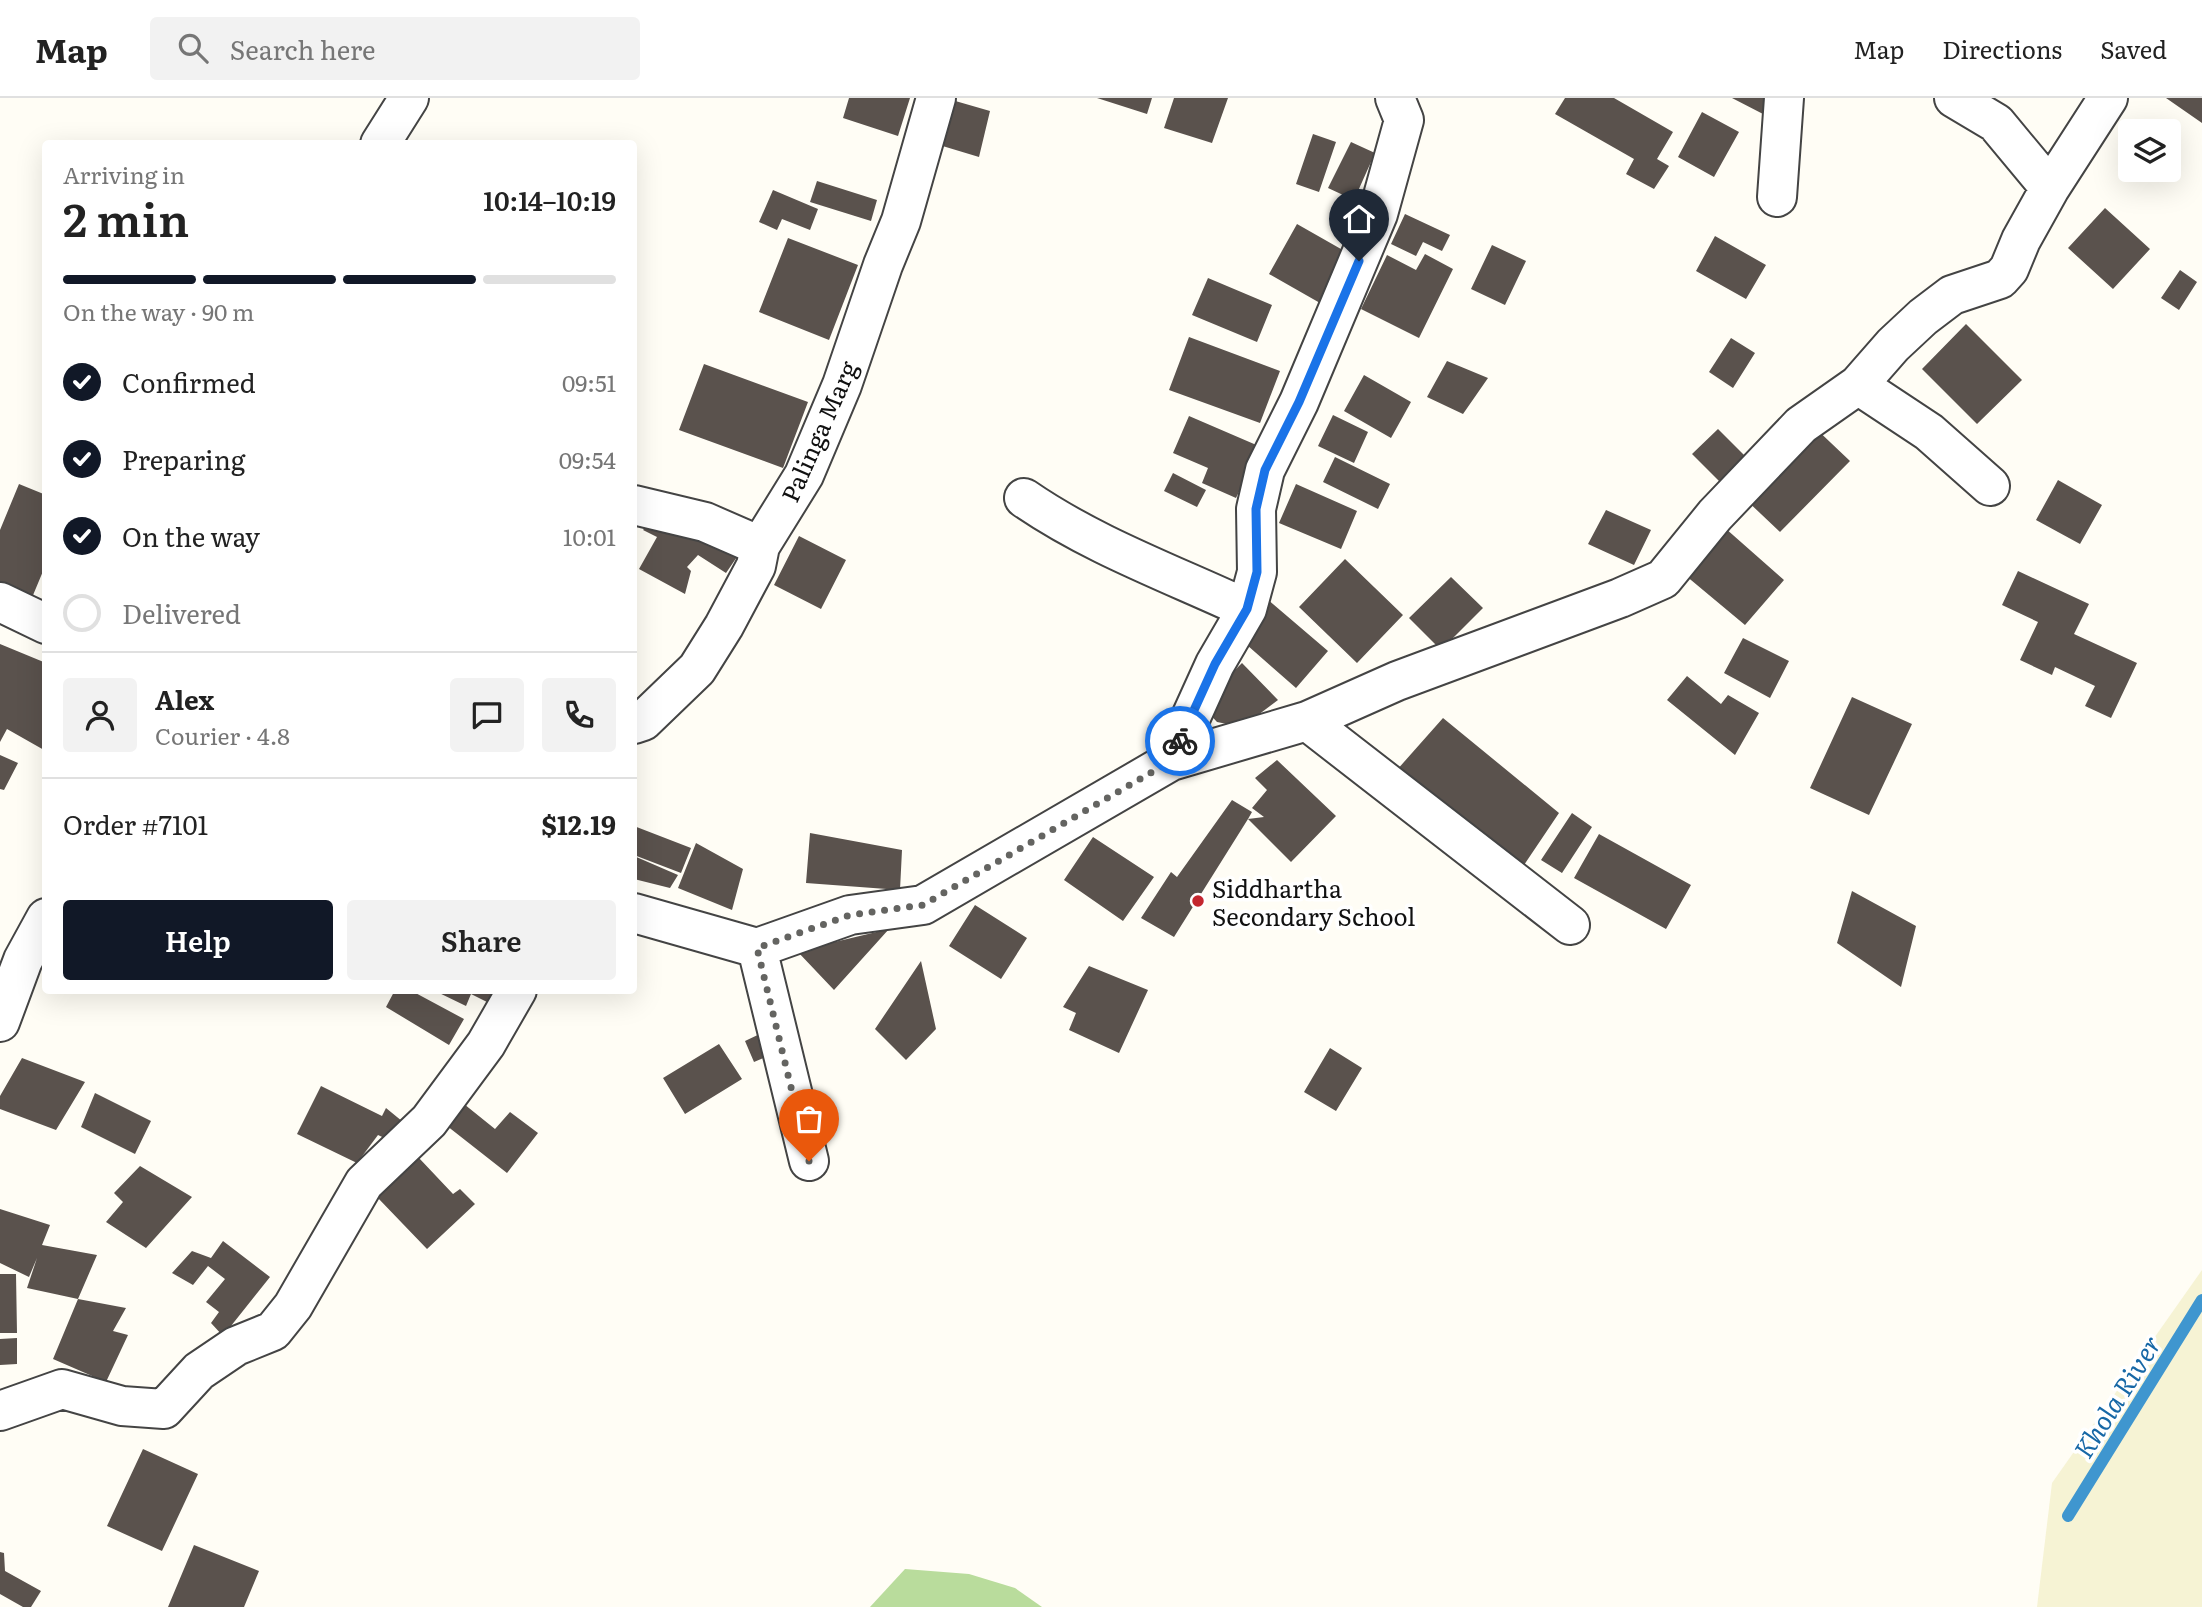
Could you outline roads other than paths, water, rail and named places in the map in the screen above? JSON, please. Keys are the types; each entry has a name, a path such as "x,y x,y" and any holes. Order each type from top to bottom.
{"street":[{"path":"383,140 409,98"},
{"name":"Palinga Marg","path":"637,723 643,721 697,669 756,566 760,546 804,475 842,385 901,221 936,98"},
{"path":"1171,761 1215,664 1247,609 1257,572 1256,509 1265,470 1299,402 1378,214 1404,120 1395,98"},
{"path":"1777,197 1784,98"},
{"path":"1954,98 1996,123 2050,188"},
{"path":"637,914 757,948 850,915 923,905 1171,761 1307,721 1397,681 1620,598 1662,579 1715,515 1801,425 1858,385 1893,345 1932,309 1952,295 2000,279 2009,269 2021,240 2050,188 2108,98"},
{"path":"1858,385 1929,432 1990,486"},
{"path":"1024,498 1080,532 1247,609"},
{"path":"637,506 705,522 760,546"},
{"path":"0,602 42,622"},
{"path":"1307,721 1570,925"},
{"path":"0,1022 23,960 42,925"},
{"path":"757,948 809,1161"},
{"path":"0,1411 62,1389 122,1406 164,1409 199,1371 236,1346 273,1331 293,1306 364,1183 429,1121 486,1044 515,994"}],"waterway":[{"name":"Khola River","path":"2068,1516 2202,1300"}],"place":[{"name":"Siddhartha Secondary School","path":"1198,901"}]}
